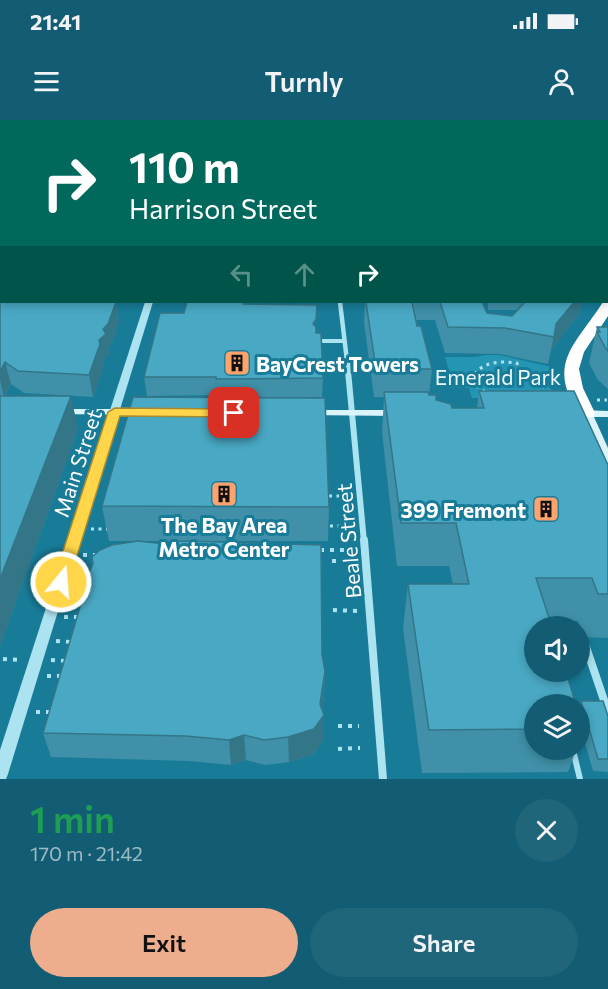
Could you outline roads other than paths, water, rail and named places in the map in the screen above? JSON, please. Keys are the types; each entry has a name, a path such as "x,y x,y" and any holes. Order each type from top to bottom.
{"highway":[{"path":"587,413 572,381 570,366 574,355 608,304"}],"main road":[{"path":"46,412 156,412"},
{"path":"293,413 406,413"},
{"path":"570,413 608,414"},
{"path":"587,413 608,462"}],"street":[{"name":"Main Street","path":"0,774 149,303"},
{"name":"Beale Street","path":"340,303 361,496 384,779"},
{"path":"590,659 608,712"}],"lane":[{"path":"317,341 343,341"},
{"path":"575,760 580,779"}],"place":[{"name":"BayCrest Towers","path":"237,363"},
{"name":"The Bay Area Metro Center","path":"224,494"},
{"name":"399 Fremont","path":"546,509"}],"park label":[{"name":"Emerald Park","path":"498,376"}]}
